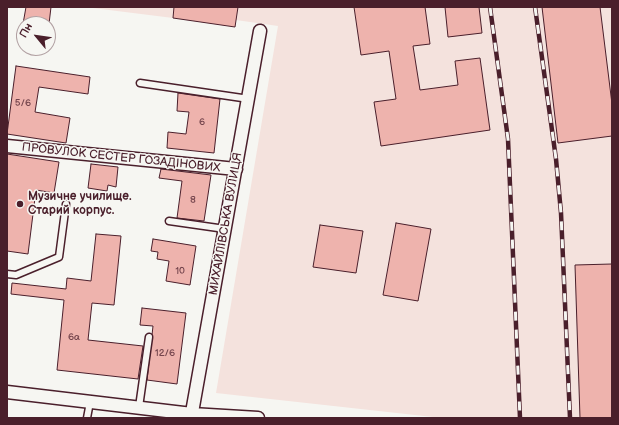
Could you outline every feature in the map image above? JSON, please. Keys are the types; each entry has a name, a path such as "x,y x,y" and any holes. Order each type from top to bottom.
{"street":[{"name":"МИХАЙЛІВСЬКА ВУЛИЦЯ","path":"192,416 260,31"},
{"name":"ПРОВУЛОК СЕСТЕР ГОЗАДІНОВИХ","path":"7,146 236,169"},
{"path":"7,392 139,407 192,416 258,418"}],"lane":[{"path":"140,83 249,99"},
{"path":"7,274 16,275 59,257 66,204"},
{"path":"169,221 225,229"},
{"path":"139,407 149,337"},
{"path":"87,418 90,402"}],"shaded area":[{"path":"85,7 174,7 173,18"},
{"path":"238,7 612,7 612,418 442,418 216,393 278,26 236,20"}],"building":[{"path":"26,7 51,7 50,16 24,16"},
{"path":"174,7 238,7 235,27 173,18"},
{"path":"354,7 425,7 430,44 413,46 420,90 458,85 455,61 480,58 490,130 381,146 374,102 396,99 389,51 361,55"},
{"path":"445,7 479,7 482,33 448,37"},
{"path":"542,7 600,7 612,104 612,136 558,143"},
{"path":"16,66 90,77 88,94 39,87 35,112 70,118 66,143 7,134"},
{"path":"178,93 220,99 214,153 167,148 168,132 186,134 189,112 177,111"},
{"name":"Музичне училище. Старий корпус.","path":"7,154 59,162 54,193 36,190 28,254 7,251"},
{"path":"91,164 118,167 116,187 108,185 107,191 88,188"},
{"path":"161,169 211,175 204,221 177,218 182,181 159,178"},
{"path":"396,223 431,229 418,301 383,295"},
{"path":"320,225 363,231 356,273 313,267"},
{"path":"96,234 121,236 114,305 92,303 88,340 143,346 138,379 57,370 64,300 11,294 12,283 66,289 67,278 91,281"},
{"path":"153,239 196,246 190,285 166,281 169,261 157,259 158,252 151,251"},
{"path":"612,264 612,418 580,418 575,265"},
{"path":"142,308 186,313 177,384 147,380 153,326 140,325"}],"railway":[{"path":"490,7 508,139 520,418"},
{"path":"535,7 556,159 561,213 570,418"}],"place":[{"name":"Музичне училище. Старий корпус.","path":"20,204"}]}
